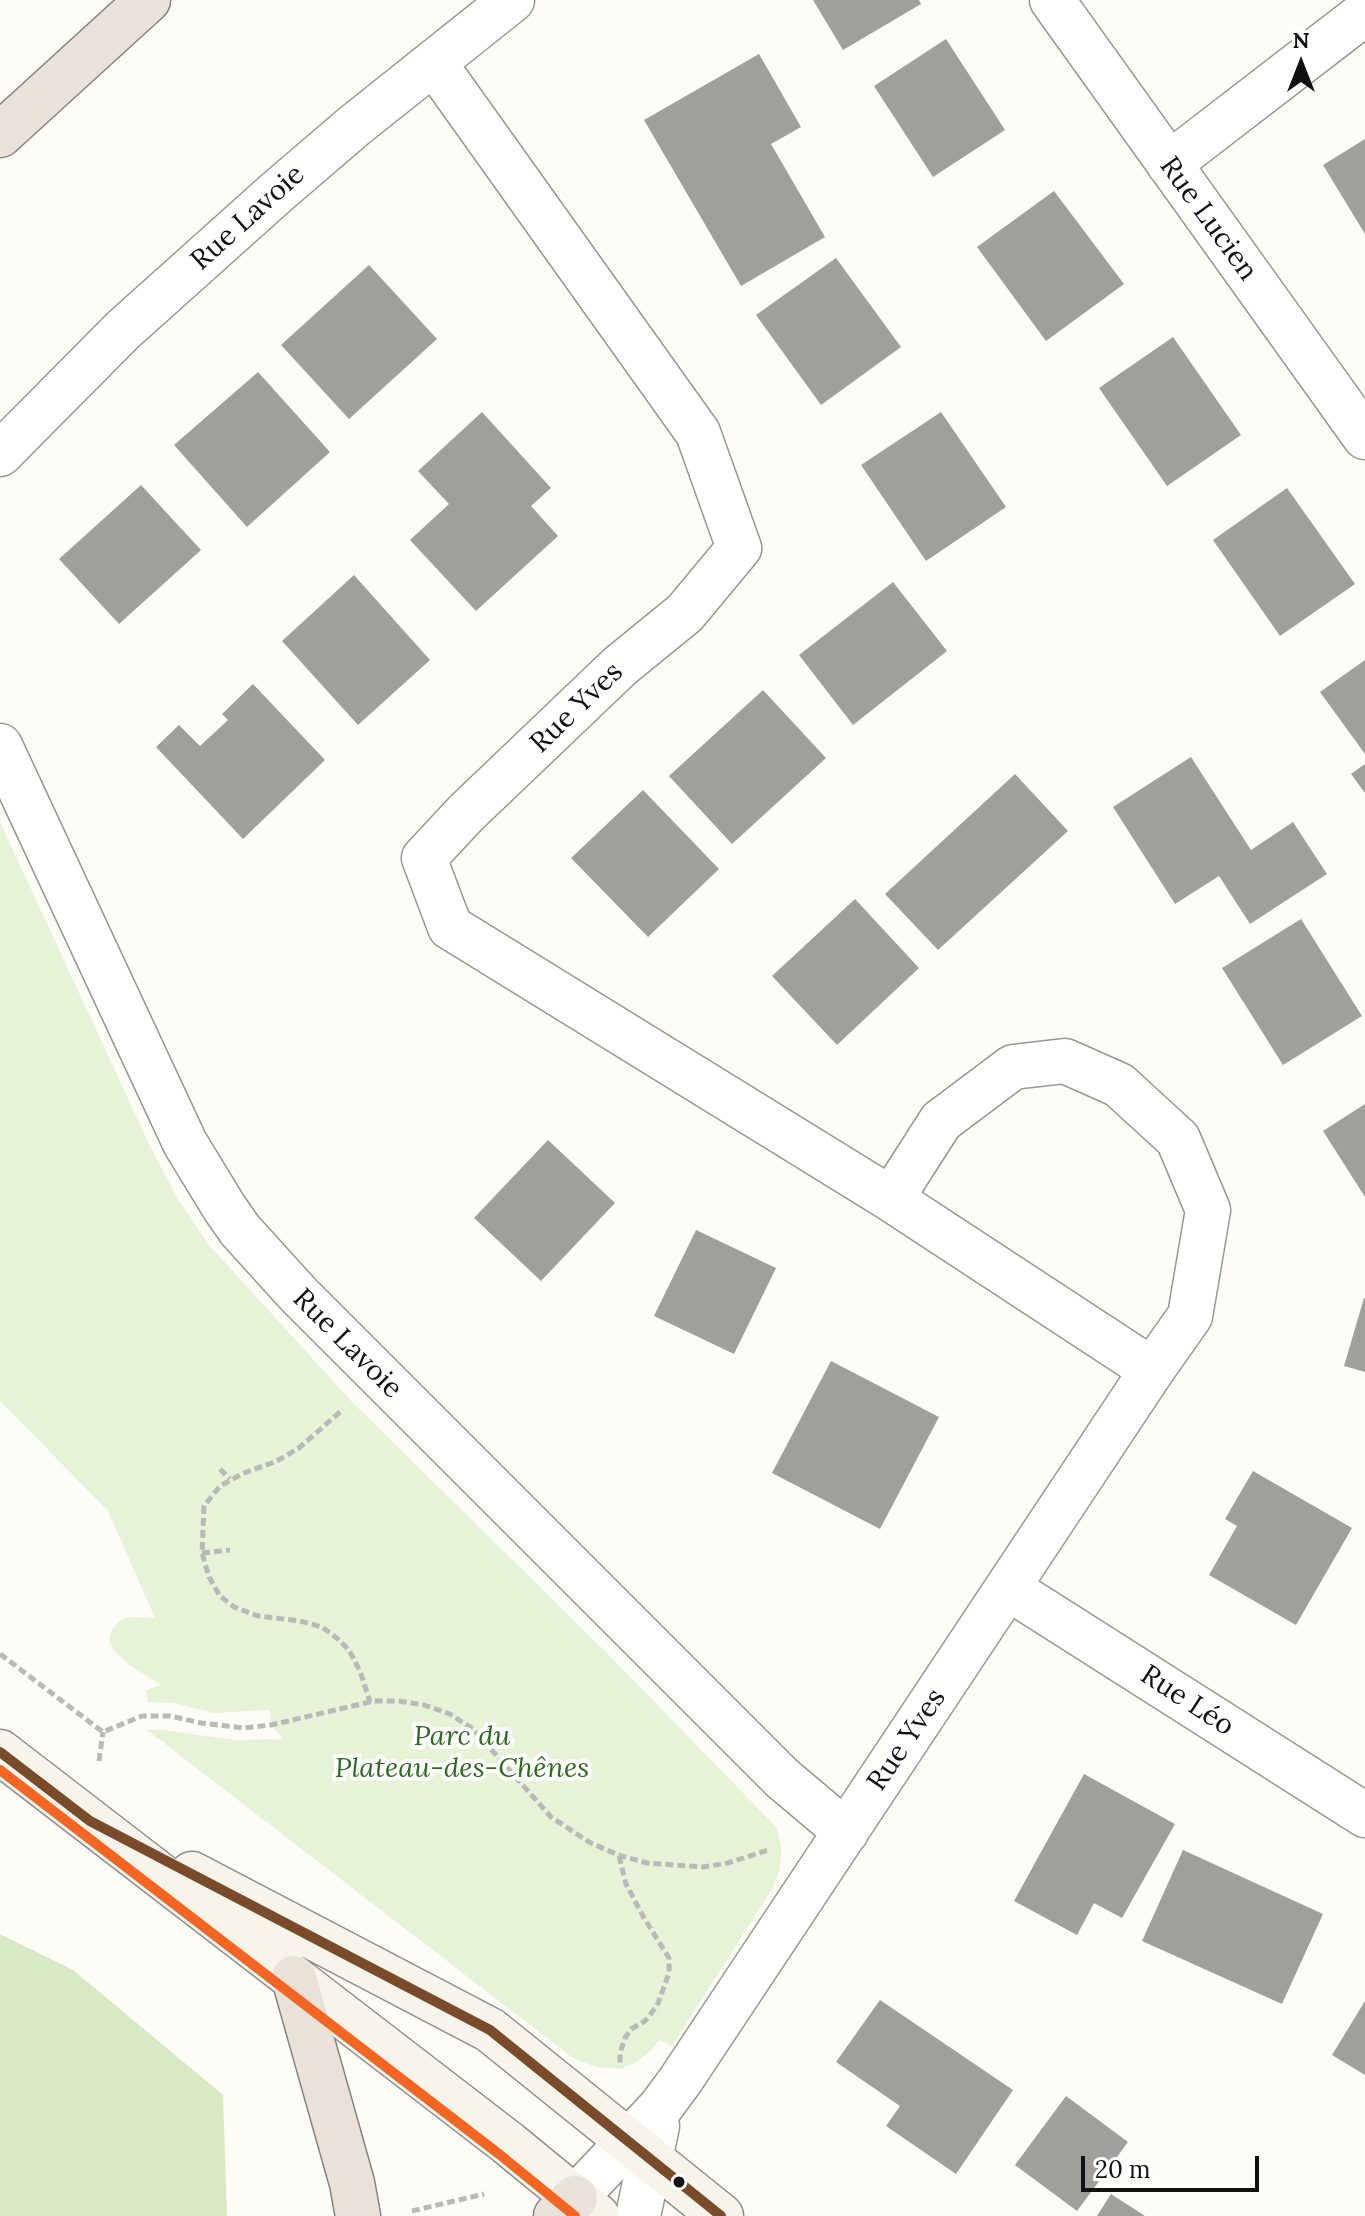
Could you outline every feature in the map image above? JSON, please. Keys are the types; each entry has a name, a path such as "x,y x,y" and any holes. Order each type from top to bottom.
{"highway":[{"path":"0,135 148,0"},
{"path":"294,1978 352,2183 358,2216"}],"street":[{"name":"Rue Lavoie","path":"0,454 123,330 253,213 354,126 512,0"},
{"name":"Rue Lucien","path":"1052,0 1365,437"},
{"path":"1169,164 1365,13"},
{"name":"Rue Yves","path":"434,63 698,433 739,548 685,613 620,666 466,813 424,858 450,927 891,1199 1152,1370"},
{"name":"Rue Lavoie","path":"0,746 185,1143 240,1230 298,1294 782,1778 846,1832"},
{"name":"Rue Yves","path":"638,2216 640,2150 660,2108 1190,1316 1208,1210 1178,1139 1119,1085 1065,1061 1013,1067 941,1121 891,1199"},
{"name":"Rue Léo","path":"1008,1588 1365,1815"},
{"path":"0,1752 508,2143 576,2210 640,2150"},
{"path":"90,1821 490,2030 721,2216"}],"path":[{"path":"343,1410 299,1448 220,1486 204,1506 202,1553 214,1586 220,1596 234,1607 258,1616 322,1627 338,1639 349,1650 360,1671 370,1702"},
{"path":"220,1469 231,1479"},
{"path":"202,1553 230,1550"},
{"path":"0,1654 103,1732 142,1716 170,1716 244,1728 271,1725 370,1702 399,1701 424,1705 450,1714 473,1729 551,1817 589,1842 618,1855 647,1863 703,1867 728,1863 781,1845"},
{"path":"618,1855 626,1884 669,1958 669,1973 657,2006 625,2038 620,2053 620,2069"},
{"path":"411,2212 485,2193"}],"green space":[{"name":"Parc du Plateau-des-Chênes","path":"0,822 149,1144 177,1198 209,1245 352,1402 607,1653 777,1828 781,1856 772,1889 672,2046 660,2040 635,2063 620,2069 596,2067 573,2058 147,1730 235,1740 283,1739 271,1725 270,1710 213,1713 174,1703 148,1702 146,1690 161,1685 128,1664 114,1651 109,1640 112,1629 120,1620 155,1618 108,1511 0,1401"},
{"path":"0,1934 73,1970 223,2095 227,2216 0,2216"}],"building":[{"path":"813,0 919,0 921,4 843,50"},
{"path":"946,39 1005,130 933,177 874,86"},
{"path":"759,54 801,127 771,144 825,237 741,286 644,120"},
{"path":"1365,139 1365,234 1323,165"},
{"path":"1054,191 1124,284 1046,341 977,247"},
{"path":"836,258 901,347 821,405 756,315"},
{"path":"369,265 437,339 349,419 281,345"},
{"path":"1173,337 1241,435 1167,486 1099,388"},
{"path":"258,372 330,452 247,527 174,445"},
{"path":"482,412 551,488 531,506 558,536 476,611 410,540 449,504 418,471"},
{"path":"941,412 1006,507 926,561 861,465"},
{"path":"141,485 201,550 119,624 59,559"},
{"path":"1287,488 1355,584 1280,636 1213,540"},
{"path":"354,575 430,660 358,725 282,641"},
{"path":"893,582 947,651 853,725 799,655"},
{"path":"1365,660 1365,754 1320,692"},
{"path":"253,684 325,760 243,839 156,747 179,725 200,746 228,720 222,714"},
{"path":"763,690 826,758 732,844 669,776"},
{"path":"1191,757 1251,850 1293,822 1327,874 1250,924 1219,876 1175,904 1113,807"},
{"path":"1365,764 1365,793 1351,774"},
{"path":"1015,774 1068,831 938,950 885,894"},
{"path":"643,790 719,869 648,937 571,858"},
{"path":"855,899 919,968 837,1045 772,976"},
{"path":"1301,919 1362,1016 1283,1065 1222,968"},
{"path":"1365,1104 1365,1197 1323,1131"},
{"path":"548,1140 615,1203 541,1281 474,1218"},
{"path":"696,1230 776,1268 734,1354 654,1316"},
{"path":"1365,1298 1365,1372 1344,1366"},
{"path":"831,1361 939,1417 880,1529 772,1473"},
{"path":"1253,1471 1352,1528 1296,1625 1209,1575 1237,1526 1225,1519"},
{"path":"1084,1774 1175,1824 1122,1918 1094,1903 1077,1935 1014,1901"},
{"path":"1183,1850 1323,1914 1282,2004 1142,1941"},
{"path":"880,2000 1013,2090 956,2174 886,2126 900,2106 836,2062"},
{"path":"1365,2001 1365,2075 1332,2055"},
{"path":"1066,2096 1128,2142 1077,2211 1015,2165"},
{"path":"1111,2194 1145,2216 1097,2216"}],"transit line":[{"path":"0,1752 90,1821 490,2030 721,2216"},
{"path":"0,1770 499,2154 575,2216"}]}
